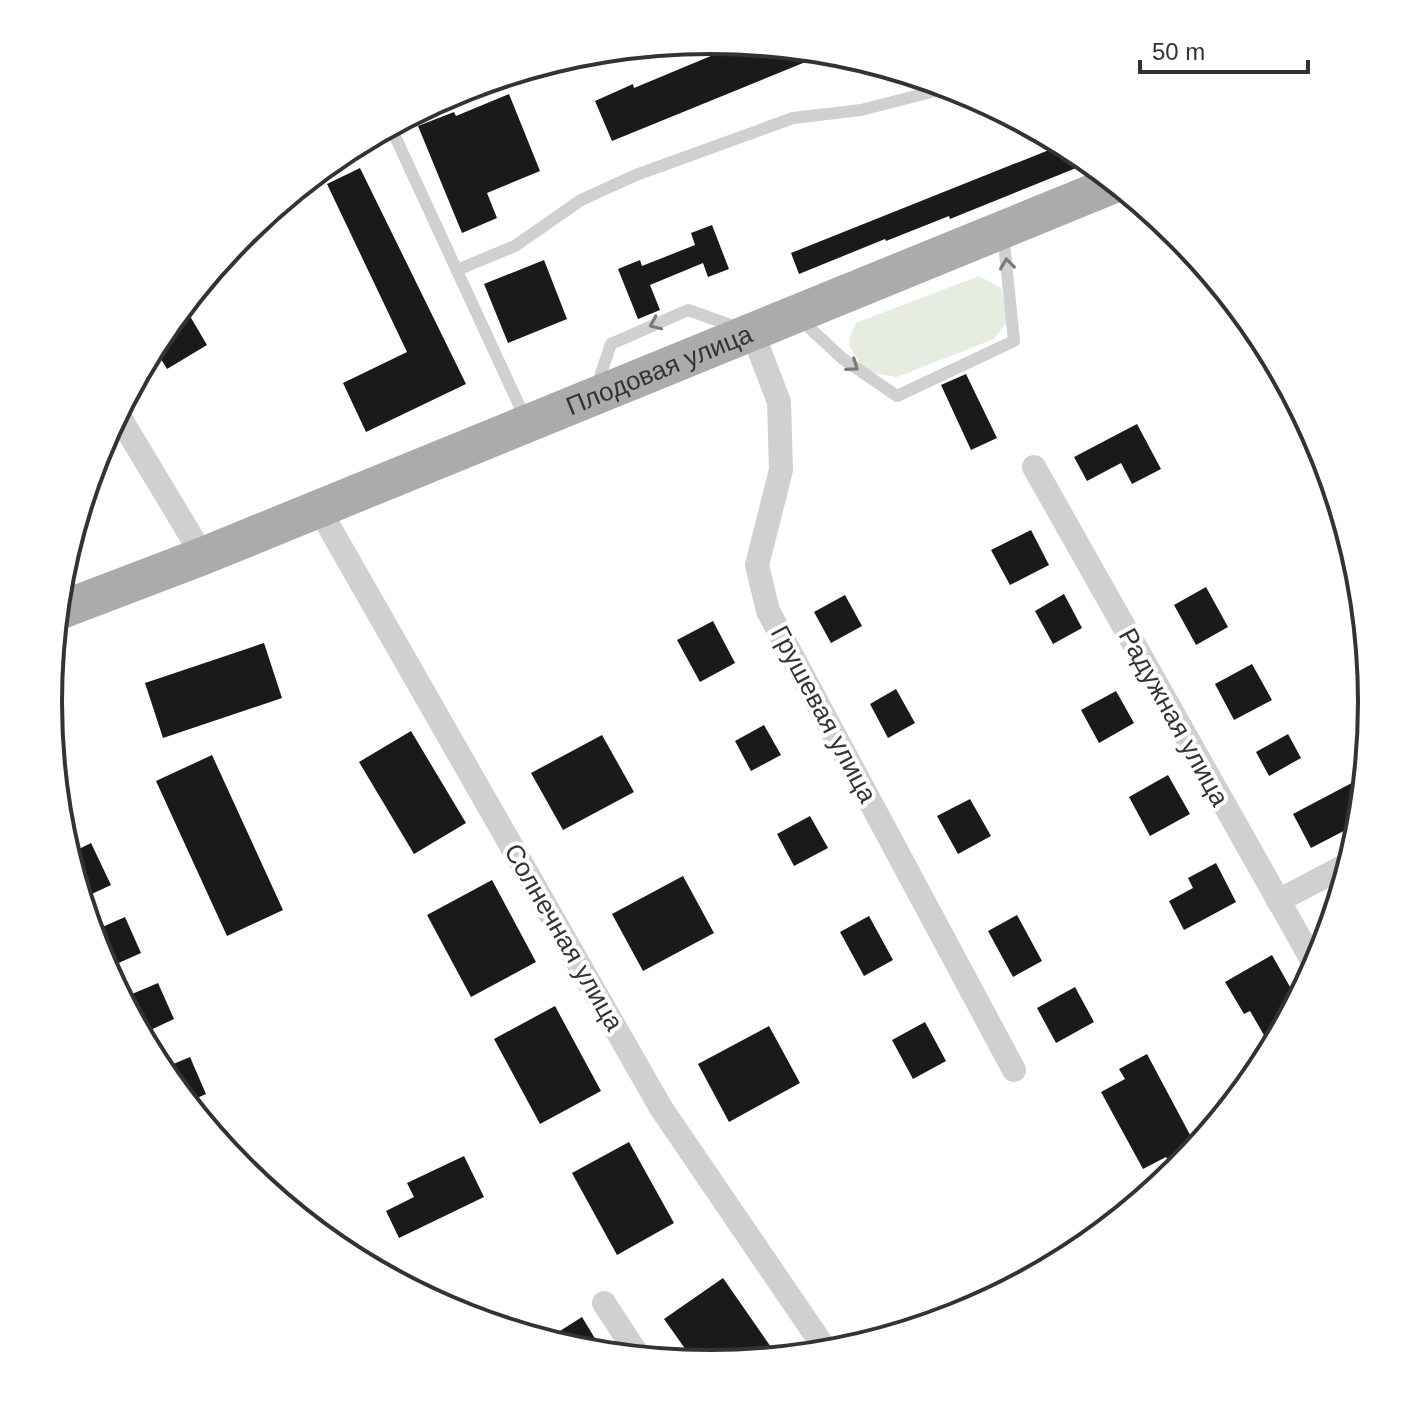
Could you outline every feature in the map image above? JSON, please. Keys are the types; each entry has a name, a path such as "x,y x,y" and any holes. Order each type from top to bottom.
{"main road":[{"name":"Плодовая улица","path":"69,607 753,334 1105,188"}],"street":[{"name":"Грушевая улица","path":"753,334 779,402 781,470 757,565 768,611 1014,1070"},
{"path":"124,425 203,556"},
{"name":"Радужная улица","path":"1034,467 1308,953"},
{"name":"Солнечная улица","path":"319,509 661,1108 820,1341"},
{"path":"1278,901 1336,870"},
{"path":"604,1303 632,1346"}],"lane":[{"path":"457,270 515,246 581,200 636,175 793,118 861,110 930,92"},
{"path":"395,136 528,424"},
{"path":"795,315 843,359 897,396 1014,341 1002,230"}],"shaded area":[{"path":"979,276 1001,288 1008,320 994,339 897,377 872,373 861,365 850,347 849,339 856,323"}],"building":[{"path":"715,54 806,62 612,141 595,101 633,84 634,88"},
{"path":"509,94 540,171 487,193 497,218 462,233 418,126 454,112 456,116"},
{"path":"1049,150 1077,168 950,219 949,216 885,239 799,274 791,253"},
{"path":"360,168 466,384 366,432 343,383 407,352 327,184"},
{"path":"712,225 729,269 708,277 703,263 650,285 660,310 638,319 618,269 640,260 642,266 695,245 691,233"},
{"path":"544,260 567,319 508,343 484,284"},
{"path":"190,316 207,345 167,369 161,358"},
{"path":"966,374 997,438 971,450 941,385"},
{"path":"1137,424 1161,469 1132,484 1121,463 1087,481 1074,457"},
{"path":"1031,530 1049,565 1010,585 991,550"},
{"path":"1206,587 1228,627 1196,645 1174,605"},
{"path":"1064,594 1082,628 1053,644 1035,611"},
{"path":"845,595 862,626 831,643 814,612"},
{"path":"713,621 735,663 700,682 677,640"},
{"path":"264,643 282,698 163,738 145,683"},
{"path":"1252,664 1272,700 1234,720 1215,684"},
{"path":"896,689 915,723 888,738 870,704"},
{"path":"1116,691 1134,723 1099,743 1081,710"},
{"path":"764,725 781,755 751,771 735,741"},
{"path":"411,731 466,823 414,854 359,762"},
{"path":"1288,734 1301,758 1269,776 1256,752"},
{"path":"602,735 634,792 563,830 531,773"},
{"path":"212,755 283,910 227,936 156,781"},
{"path":"1168,775 1190,814 1150,836 1129,797"},
{"path":"1353,782 1346,830 1311,848 1293,814"},
{"path":"970,799 991,836 958,854 937,816"},
{"path":"810,816 828,848 794,866 777,834"},
{"path":"91,843 111,885 91,894 79,849"},
{"path":"1216,863 1236,902 1184,930 1169,901 1193,888 1188,878"},
{"path":"683,876 714,933 643,971 612,914"},
{"path":"492,880 536,962 471,997 427,915"},
{"path":"1017,915 1042,961 1013,977 988,931"},
{"path":"869,916 893,960 864,976 840,932"},
{"path":"125,917 141,953 117,964 102,927"},
{"path":"1272,955 1292,990 1265,1037 1250,1011 1244,1014 1225,982"},
{"path":"158,983 174,1019 150,1030 131,994"},
{"path":"1075,987 1094,1022 1056,1043 1037,1008"},
{"path":"555,1006 601,1091 540,1124 494,1039"},
{"path":"925,1022 946,1061 913,1079 892,1040"},
{"path":"769,1026 800,1083 729,1122 698,1064"},
{"path":"1147,1054 1191,1137 1169,1161 1166,1157 1143,1169 1101,1092 1125,1079 1119,1069"},
{"path":"190,1057 206,1094 197,1098 172,1065"},
{"path":"629,1142 674,1223 617,1255 572,1173"},
{"path":"464,1156 484,1197 399,1238 386,1211 414,1197 407,1183"},
{"path":"723,1278 771,1348 686,1350 664,1319"},
{"path":"582,1317 596,1341 583,1339 557,1333"}]}
